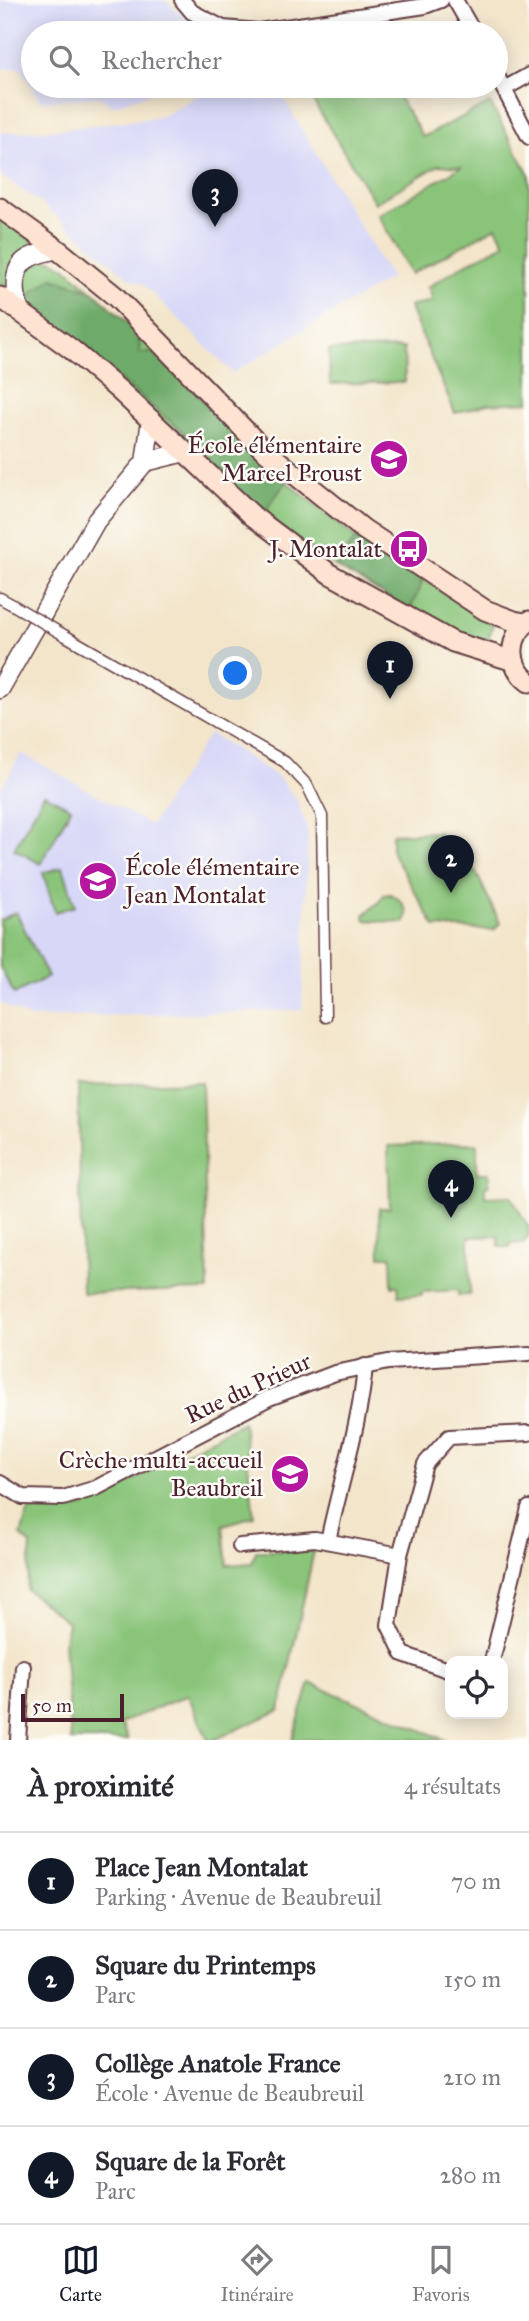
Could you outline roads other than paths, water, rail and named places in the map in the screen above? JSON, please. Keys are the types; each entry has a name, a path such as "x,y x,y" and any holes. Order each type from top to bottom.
{"main road":[{"path":"0,208 115,296 261,448 363,529 485,610 527,622 514,640 514,661 529,682"},
{"path":"0,297 81,358 254,517 330,574 453,642 514,661"}],"street":[{"path":"182,0 191,12 209,21"},
{"path":"325,21 425,6 441,0"},
{"path":"455,0 467,21"},
{"path":"508,87 529,75"},
{"path":"508,97 529,137"},
{"path":"19,309 16,274 27,258 57,249"},
{"path":"0,689 96,521 145,462 151,420"},
{"path":"145,462 185,452"},
{"path":"0,598 285,762 307,785 322,816 325,1017"},
{"name":"Rue du Prieur","path":"0,1483 23,1497 62,1498 96,1488 269,1398 335,1373 388,1362 529,1353"},
{"path":"328,1541 351,1448 365,1366"},
{"path":"445,1669 403,1654 389,1625 400,1555 425,1464 449,1437 529,1433"},
{"path":"493,1656 529,1508"},
{"path":"240,1546 314,1539 400,1555"},
{"path":"18,1740 23,1667"}],"place":[{"name":"Collège Anatole France","path":"215,227"},
{"name":"École élémentaire Marcel Proust","path":"389,459"},
{"name":"J. Montalat","path":"409,549"},
{"name":"Place Jean Montalat","path":"390,699"},
{"name":"École élémentaire Jean Montalat","path":"98,881"},
{"name":"Square du Printemps","path":"451,893"},
{"name":"Square de la Forêt","path":"451,1218"},
{"name":"Crèche multi-accueil Beaubreil","path":"290,1474"}]}
